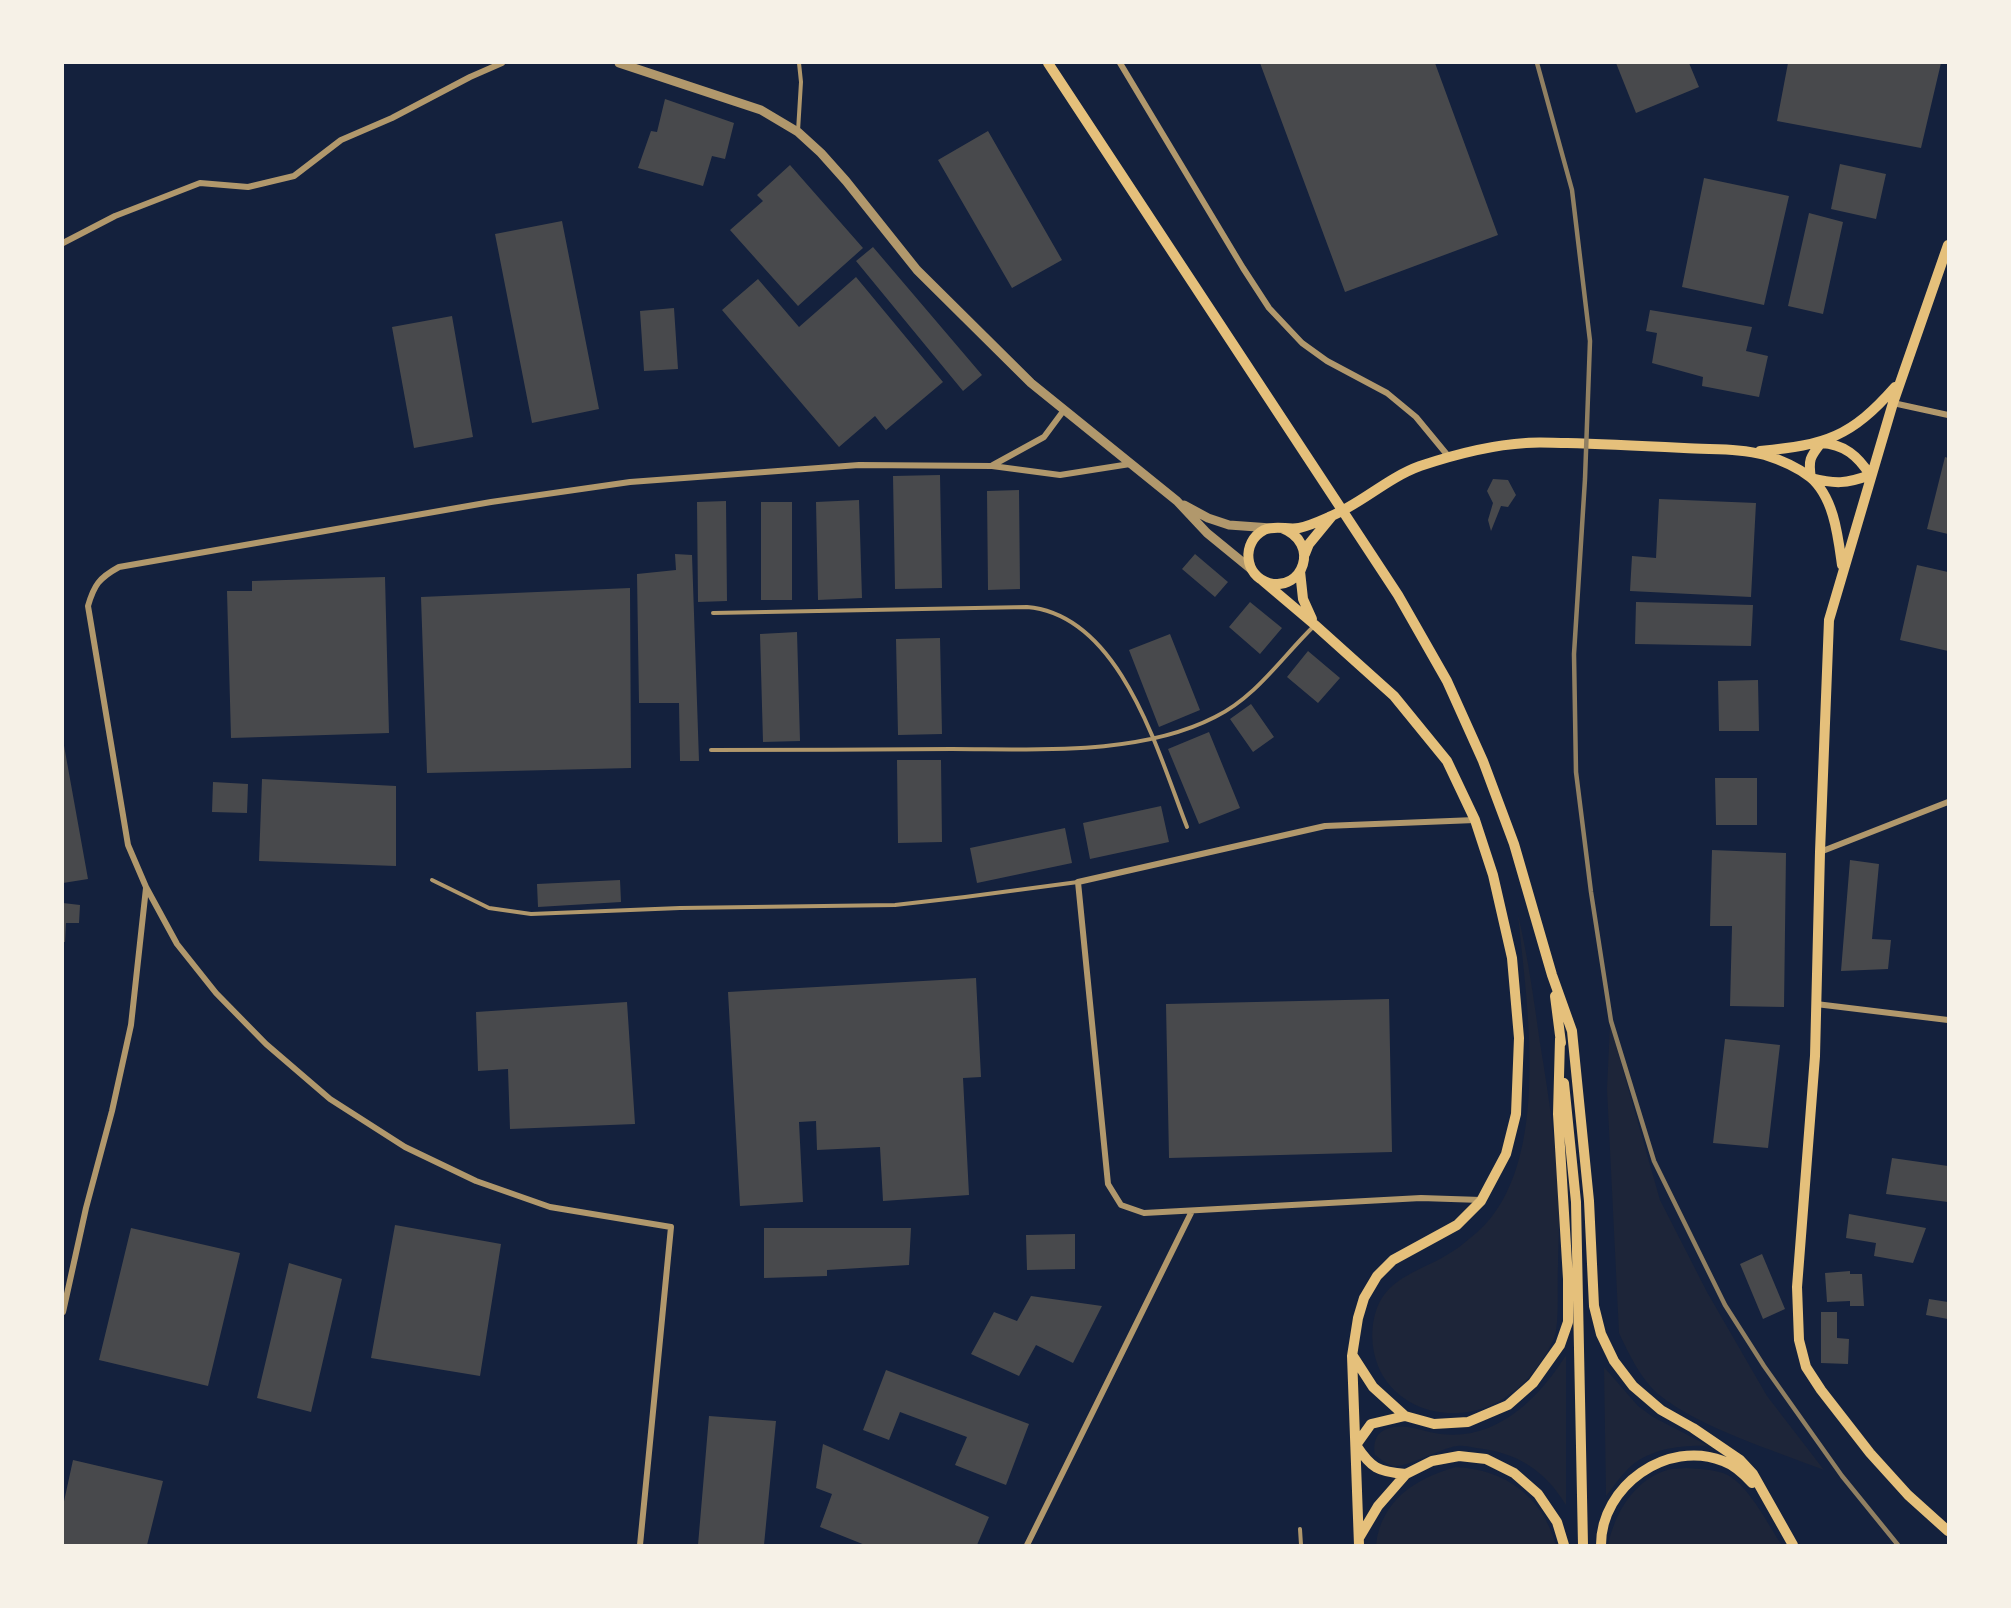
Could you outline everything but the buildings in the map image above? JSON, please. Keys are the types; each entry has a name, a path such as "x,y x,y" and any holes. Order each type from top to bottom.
{"main road":[{"path":"1048,63 1398,595 1447,681 1483,761 1514,844 1552,975 1572,1031 1589,1201 1594,1306 1601,1334 1614,1360 1633,1386 1661,1410 1722,1446 1753,1474 1793,1545"},
{"path":"1948,245 1893,403 1829,620 1816,1004 1808,1154 1797,1287 1799,1340 1806,1367 1863,1444 1908,1495 1948,1531"},
{"path":"1843,568 1832,513 1822,492 1811,478 1809,465 1811,456 1821,442 1846,432 1874,410 1900,381"},
{"path":"1359,1541 1352,1356 1358,1318 1364,1298 1377,1276 1394,1260 1457,1225 1481,1200 1506,1154 1516,1114 1519,1038 1512,958 1493,875 1475,820 1447,761 1394,696 1251,569 1248,552 1251,543 1263,531 1298,528 1332,516 1393,479 1418,467 1449,458 1526,443 1612,444 1751,452 1821,442 1833,443 1848,450 1860,461 1870,476"},
{"path":"1751,452 1781,461 1811,478 1830,483 1843,484 1870,476"},
{"path":"1315,625 1303,599 1300,571 1304,555 1332,516"},
{"path":"1277,528 1290,531 1298,537 1303,546 1304,555"},
{"path":"1263,581 1271,584 1287,582 1300,571"},
{"path":"1552,975 1576,1202 1583,1545"},
{"path":"1352,1356 1372,1387 1405,1416 1434,1424 1468,1422 1509,1405 1533,1383 1560,1345 1568,1322 1568,1279 1558,1114 1560,1039"},
{"path":"1356,1445 1371,1424 1405,1416"},
{"path":"1356,1445 1368,1463 1389,1473 1406,1474"},
{"path":"1601,1545 1601,1533 1610,1505 1628,1484 1650,1466 1670,1459 1694,1455 1722,1460 1736,1468 1766,1497"},
{"path":"1359,1541 1378,1506 1406,1474 1432,1461 1459,1456 1486,1460 1514,1473 1538,1494 1557,1522 1564,1545"}],"street":[{"path":"63,243 115,216 200,183 248,187 294,176 341,140 392,118 502,63"},
{"path":"619,63 761,110 798,132 821,153 917,270 1031,383 1177,501 1207,533 1251,569"},
{"path":"1120,63 1269,308 1302,344 1328,362 1387,393 1416,417 1449,458"},
{"path":"1893,403 1948,415"},
{"path":"992,466 1044,438 1064,410"},
{"path":"640,1545 671,1227 550,1207 476,1181 405,1147 330,1099 266,1044 216,993 177,944 146,887 128,845 88,606 93,588 103,575 119,567 491,502 630,482 859,465 992,466 1060,475 1130,464"},
{"path":"1177,501 1208,518 1229,525 1277,528"},
{"path":"1820,852 1948,802"},
{"path":"1475,820 1325,826 1078,882 1108,1184 1121,1205 1144,1213 1420,1198 1481,1200"},
{"path":"63,1312 86,1208 112,1111 130,1025 146,887"},
{"path":"1816,1004 1948,1020"},
{"path":"1027,1545 1192,1211"}],"lane":[{"path":"798,132 801,82 799,63"},
{"path":"713,613 1015,607 1043,608 1061,615 1097,644 1121,673 1152,739 1187,827"},
{"path":"711,750 1082,748 1152,739 1207,721 1239,702 1262,682 1315,625"},
{"path":"432,880 489,908 531,914 680,908 895,905 1078,882"},
{"path":"1300,1529 1301,1545"}],"shaded area":[{"path":"1518,915 1533,995 1558,1186 1556,1331 1551,1346 1541,1362 1517,1389 1500,1401 1481,1409 1464,1413 1446,1413 1413,1404 1387,1382 1378,1366 1374,1352 1373,1322 1377,1308 1390,1288 1408,1275 1458,1248 1496,1211 1514,1175 1525,1133 1529,1088 1529,1041"},
{"path":"1610,1024 1660,1200 1707,1292 1767,1396 1824,1470 1716,1428 1675,1406 1658,1394 1646,1381 1619,1333 1607,1089"},
{"path":"1566,1355 1566,1505 1549,1482 1528,1465 1490,1450 1457,1446 1401,1466 1387,1464 1375,1455 1374,1447 1377,1436 1394,1427 1407,1427 1441,1434 1461,1434 1480,1431 1498,1423 1529,1401"},
{"path":"1604,1367 1638,1406 1653,1417 1709,1446 1678,1447 1649,1455 1631,1466 1606,1496"},
{"path":"1456,1467 1491,1474 1519,1489 1541,1513 1556,1545 1376,1545 1385,1515 1403,1493 1427,1478"},
{"path":"1686,1468 1723,1473 1741,1485 1782,1545 1608,1545 1615,1521 1635,1490 1655,1475 1669,1469"}],"railway":[{"path":"1537,63 1572,190 1590,341 1585,479 1574,654 1576,772 1591,892 1611,1021 1654,1161 1725,1305 1764,1366 1842,1476 1898,1545"}]}
